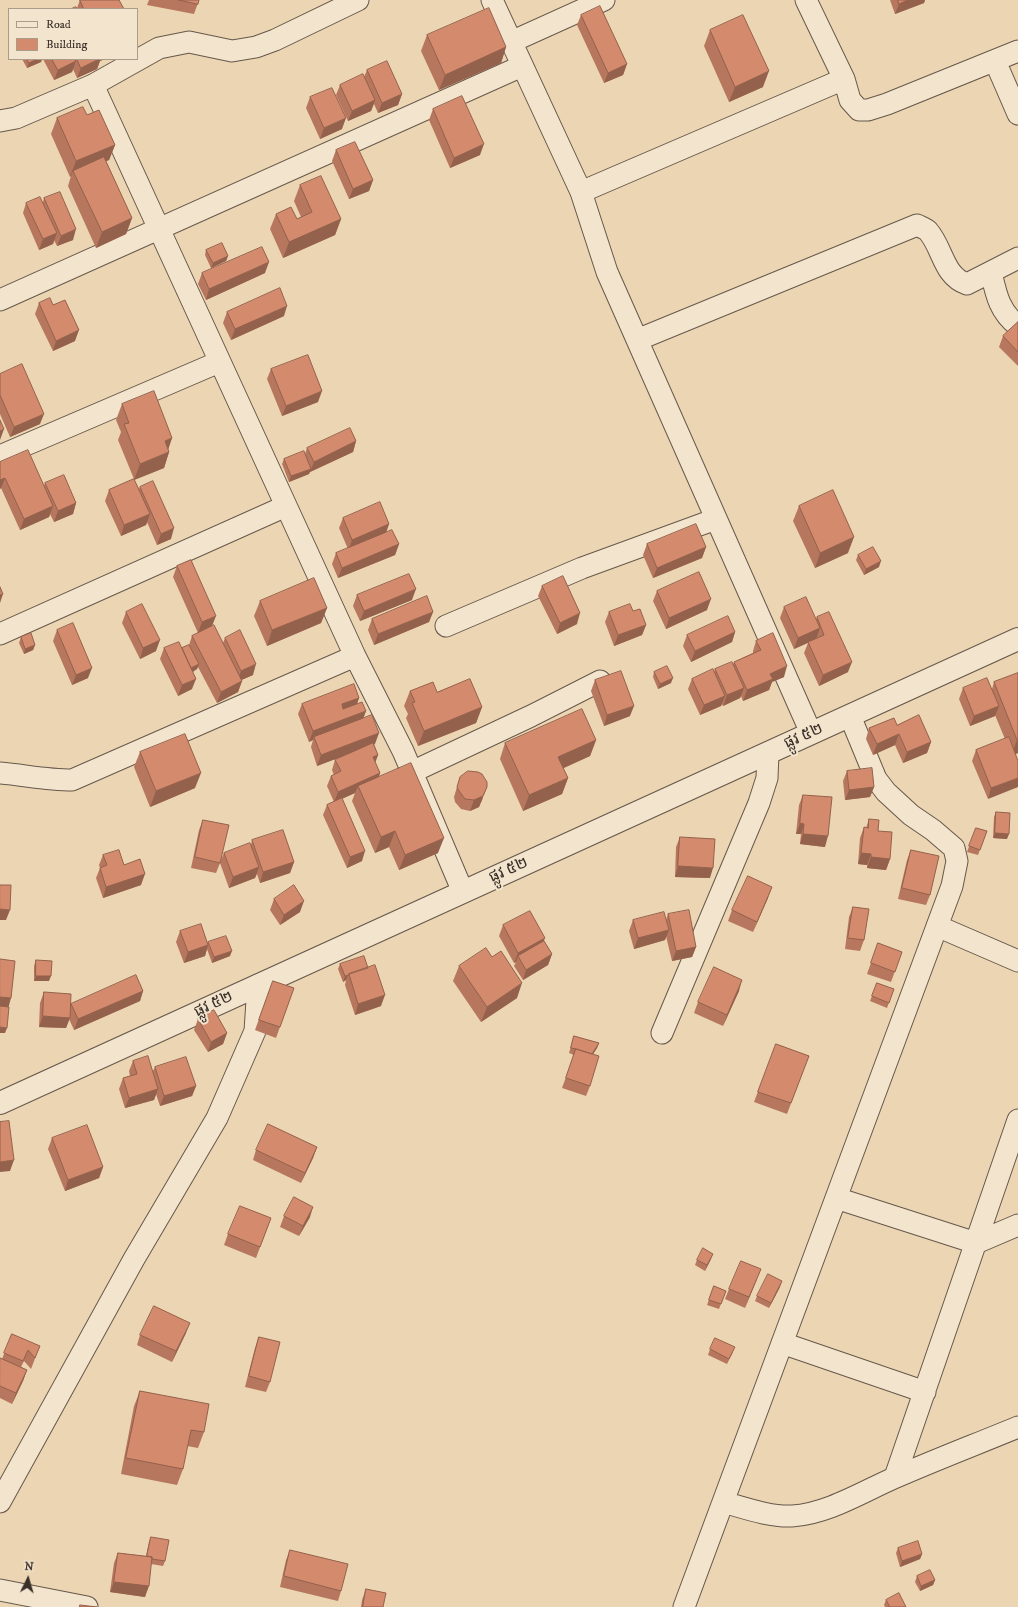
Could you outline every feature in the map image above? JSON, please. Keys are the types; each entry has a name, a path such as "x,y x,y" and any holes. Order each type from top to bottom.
{"street":[{"path":"138,60 159,48 189,42 232,51 256,47 358,0"},
{"path":"492,0 581,192 607,272 811,733"},
{"path":"512,42 604,0"},
{"path":"806,0 844,79 850,100 859,110 868,110 887,104 1018,52"},
{"path":"0,121 16,118 93,85 138,60"},
{"path":"995,61 1018,114"},
{"path":"0,300 522,66"},
{"path":"581,192 844,79"},
{"path":"93,85 355,656 404,751 463,892"},
{"path":"637,340 917,225 927,230 948,269 958,281 967,284 1018,258"},
{"path":"991,272 998,303 1018,326"},
{"path":"0,456 219,362"},
{"path":"0,634 286,506"},
{"path":"446,626 582,568 716,519"},
{"name":"ផ្លូវ ៥២","path":"0,1103 1018,639"},
{"path":"0,773 30,775 51,780 72,780 355,656"},
{"path":"412,772 531,716 600,681"},
{"path":"684,1607 952,886 957,862 954,848 912,815 886,792 876,780 850,716"},
{"path":"662,1033 759,803 767,778 768,753"},
{"path":"937,926 1018,961"},
{"path":"0,1502 134,1259 217,1118 255,1031 258,985"},
{"path":"895,1478 1018,1120"},
{"path":"836,1198 976,1243 1018,1225"},
{"path":"782,1343 924,1392"},
{"path":"723,1502 779,1516 793,1516 827,1508 1018,1427"},
{"path":"0,1590 87,1607"}],"building":[{"path":"80,0 119,0 123,8 84,8"},
{"path":"179,0 199,0 198,4"},
{"path":"898,0 908,0 899,4"},
{"path":"600,6 627,64 608,73 581,15"},
{"path":"489,8 506,47 445,75 427,35"},
{"path":"743,15 769,71 735,87 710,30"},
{"path":"28,60 35,60 29,63"},
{"path":"53,60 76,61 58,70"},
{"path":"77,60 97,60 81,68"},
{"path":"387,61 402,94 382,103 367,70"},
{"path":"363,74 375,100 352,111 340,85"},
{"path":"332,88 346,118 324,128 310,97"},
{"path":"462,96 484,144 454,158 433,109"},
{"path":"83,107 87,115 99,110 115,145 76,161 57,118"},
{"path":"355,142 373,180 353,189 336,150"},
{"path":"104,157 132,218 102,232 73,171"},
{"path":"321,176 341,219 289,242 276,214 291,207 297,219 312,212 300,185"},
{"path":"60,192 76,229 61,236 44,198"},
{"path":"40,197 57,233 43,239 26,203"},
{"path":"222,243 228,256 213,263 206,250"},
{"path":"262,247 269,262 209,289 202,273"},
{"path":"280,288 287,306 235,329 227,312"},
{"path":"50,298 53,305 65,300 79,330 56,341 39,303"},
{"path":"1018,322 1018,352 1003,336"},
{"path":"308,355 322,391 286,406 271,369"},
{"path":"22,364 44,414 14,427 0,395 0,374"},
{"path":"154,391 172,438 165,441 169,452 140,464 124,424 129,423 122,404"},
{"path":"0,420 4,429 0,431"},
{"path":"350,428 356,441 314,462 307,448"},
{"path":"28,450 53,506 24,519 5,478 0,480 0,462"},
{"path":"304,451 311,469 291,476 284,459"},
{"path":"64,475 76,503 58,511 45,483"},
{"path":"134,479 150,514 124,525 109,490"},
{"path":"153,481 174,528 161,534 140,487"},
{"path":"833,490 854,537 820,553 799,506"},
{"path":"380,502 389,524 352,540 343,518"},
{"path":"696,524 706,547 657,568 647,544"},
{"path":"392,530 399,544 342,568 336,553"},
{"path":"873,547 881,561 866,569 858,555"},
{"path":"191,560 216,616 202,622 177,566"},
{"path":"699,572 711,599 669,618 657,591"},
{"path":"409,574 416,589 364,611 357,595"},
{"path":"563,576 580,613 560,623 542,586"},
{"path":"314,578 327,608 272,630 260,601"},
{"path":"0,587 3,594 0,595"},
{"path":"427,596 433,612 378,634 372,619"},
{"path":"806,597 820,628 798,638 784,607"},
{"path":"142,604 160,640 143,648 126,612"},
{"path":"630,604 633,611 640,609 646,625 618,635 609,612"},
{"path":"829,612 852,662 823,675 808,642 824,635 817,617"},
{"path":"728,616 735,632 695,651 687,635"},
{"path":"73,623 92,668 76,675 57,630"},
{"path":"214,625 242,681 221,692 192,636"},
{"path":"240,630 256,664 241,671 225,638"},
{"path":"31,633 35,645 25,649 21,637"},
{"path":"773,633 787,666 770,674 773,679 747,690 734,662 761,650 756,641"},
{"path":"179,642 196,679 182,685 164,648"},
{"path":"189,645 199,664 191,668 182,648"},
{"path":"732,662 744,688 727,695 715,669"},
{"path":"667,666 673,678 660,684 654,672"},
{"path":"713,669 725,696 704,705 692,679"},
{"path":"621,671 634,706 607,715 595,680"},
{"path":"1018,673 1018,740 1017,740 994,682"},
{"path":"987,678 999,706 974,716 963,688"},
{"path":"470,679 482,707 424,731 412,703 415,702 410,691 433,682 437,692"},
{"path":"354,684 359,698 342,704 343,709 362,702 366,711 313,731 302,704"},
{"path":"582,709 596,740 558,757 568,778 529,795 505,743"},
{"path":"372,715 379,733 321,755 314,737"},
{"path":"919,715 931,742 907,752 899,734 877,744 869,728 894,718 897,725"},
{"path":"185,734 201,773 156,791 140,752"},
{"path":"1009,737 1018,761 1018,778 991,788 976,750"},
{"path":"373,743 378,755 373,757 380,773 338,792 331,776 341,771 335,760"},
{"path":"411,763 444,838 405,855 395,831 381,837 358,786"},
{"path":"872,768 874,787 849,790 847,771"},
{"path":"468,771 482,774 487,782 487,787 483,796 474,800 465,799 457,787 460,777"},
{"path":"803,795 832,797 828,836 803,834 804,824 800,823"},
{"path":"342,798 365,851 350,857 327,805"},
{"path":"996,812 1010,813 1009,834 995,833"},
{"path":"869,819 879,820 878,831 892,832 890,859 871,857 871,854 861,853 864,827 868,828"},
{"path":"203,820 229,825 220,863 195,857"},
{"path":"976,828 987,831 980,850 969,846"},
{"path":"283,830 294,862 263,872 252,840"},
{"path":"680,837 715,839 713,868 678,866"},
{"path":"250,843 259,867 233,877 224,853"},
{"path":"119,850 124,865 140,859 145,874 106,887 100,868 107,865 103,855"},
{"path":"911,850 939,856 930,895 902,888"},
{"path":"748,876 772,887 757,922 732,910"},
{"path":"0,885 11,885 10,910 0,909"},
{"path":"294,885 304,901 284,915 274,899"},
{"path":"853,907 869,909 864,940 848,938"},
{"path":"689,910 696,947 676,951 668,914"},
{"path":"530,911 545,938 518,953 503,925"},
{"path":"664,912 669,930 638,938 633,920"},
{"path":"201,924 208,945 188,952 180,931"},
{"path":"226,936 232,951 214,957 208,942"},
{"path":"544,941 552,954 526,970 518,956"},
{"path":"878,943 902,952 895,972 871,963"},
{"path":"486,948 492,957 501,951 522,983 487,1007 459,966"},
{"path":"364,956 368,968 345,976 340,964"},
{"path":"0,959 15,961 11,998 0,997"},
{"path":"36,960 52,961 51,976 36,976"},
{"path":"375,965 385,995 358,1004 349,974"},
{"path":"714,967 742,980 727,1015 698,1002"},
{"path":"136,975 143,991 78,1019 71,1004"},
{"path":"273,981 294,988 280,1027 259,1020"},
{"path":"877,983 894,989 889,1003 872,996"},
{"path":"44,992 71,994 70,1018 43,1016"},
{"path":"0,1006 9,1007 7,1028 0,1027"},
{"path":"214,1010 227,1033 211,1042 198,1019"},
{"path":"574,1036 599,1043 592,1054 571,1048"},
{"path":"776,1044 809,1056 791,1103 758,1092"},
{"path":"576,1049 599,1056 590,1086 566,1078"},
{"path":"148,1056 158,1089 129,1098 123,1078 137,1074 133,1061"},
{"path":"186,1057 196,1086 164,1096 155,1067"},
{"path":"9,1121 14,1160 0,1162 0,1122"},
{"path":"268,1124 317,1147 305,1173 256,1150"},
{"path":"87,1125 103,1167 68,1180 52,1138"},
{"path":"294,1197 313,1207 303,1226 284,1216"},
{"path":"240,1206 271,1218 260,1247 228,1234"},
{"path":"703,1248 713,1254 707,1265 697,1260"},
{"path":"741,1261 761,1269 749,1297 729,1289"},
{"path":"768,1274 782,1281 771,1303 757,1296"},
{"path":"714,1286 726,1291 721,1304 709,1300"},
{"path":"154,1306 190,1323 176,1351 140,1335"},
{"path":"12,1334 40,1346 35,1358 28,1350 23,1361 4,1353"},
{"path":"259,1337 280,1342 270,1382 249,1376"},
{"path":"715,1338 735,1347 729,1359 710,1349"},
{"path":"0,1358 27,1370 16,1393 0,1386"},
{"path":"140,1391 209,1404 204,1432 191,1430 183,1469 126,1458"},
{"path":"151,1537 169,1540 165,1561 152,1559 152,1557 147,1556"},
{"path":"918,1541 922,1554 902,1561 898,1548"},
{"path":"290,1550 348,1564 341,1591 284,1576"},
{"path":"118,1553 152,1557 149,1586 114,1582"},
{"path":"930,1570 935,1580 921,1586 917,1576"},
{"path":"366,1589 386,1593 383,1607 363,1607"},
{"path":"899,1593 906,1607 890,1607 886,1600"},
{"path":"80,1605 97,1607 80,1607"}]}
